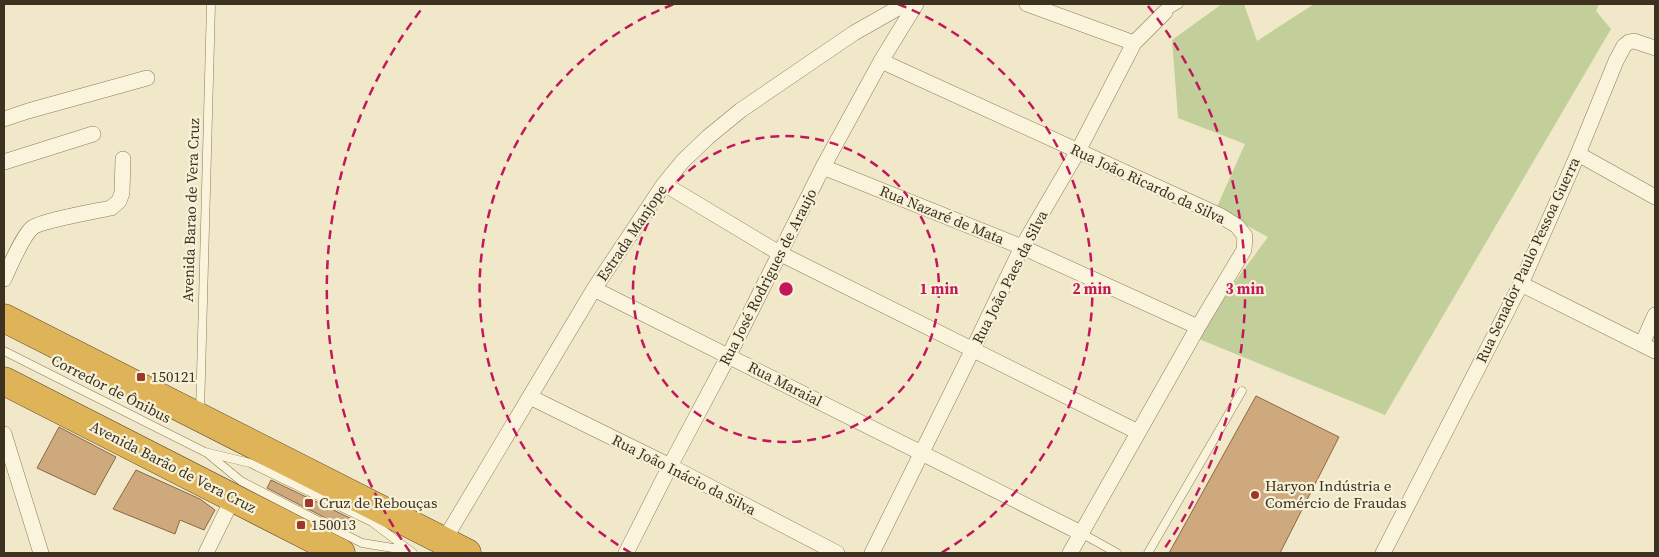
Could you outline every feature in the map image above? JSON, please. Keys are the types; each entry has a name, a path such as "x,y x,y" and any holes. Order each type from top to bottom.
{"highway":[{"path":"4,318 455,548"},
{"name":"Avenida Barão de Vera Cruz","path":"4,381 341,553"}],"street":[{"name":"Estrada Manjope","path":"455,548 530,397 594,289 664,184 682,161 741,110 854,33 905,4"},
{"name":"Rua José Rodrigues de Araujo","path":"626,553 729,355 823,167 880,61 916,4"},
{"path":"1027,4 1134,43"},
{"name":"Rua João Paes da Silva","path":"872,553 1022,248 1078,151 1134,43 1165,12"},
{"name":"Rua Senador Paulo Pessoa Guerra","path":"1383,553 1521,284 1624,46 1628,42 1634,41 1655,48"},
{"name":"Rua João Ricardo da Silva","path":"880,61 1221,216 1244,233 1246,240 1244,250 1198,327 1070,553"},
{"path":"4,119 147,78"},
{"path":"4,162 93,134"},
{"path":"1578,154 1655,197"},
{"path":"4,279 25,237 32,228 42,223 110,208 119,201 122,193 123,159"},
{"name":"Rua Nazaré de Mata","path":"823,167 1022,248 1198,327"},
{"path":"664,184 779,253 1138,432"},
{"path":"1521,284 1649,347 1655,315"},
{"name":"Rua Maraial","path":"594,289 1081,533"},
{"name":"Rua João Inácio da Silva","path":"530,397 670,466 837,553"},
{"path":"4,434 41,553"},
{"path":"206,553 233,498"}],"lane":[{"name":"Avenida Barao de Vera Cruz","path":"200,417 211,4"},
{"path":"1165,12 1179,4"},
{"name":"Corredor de Ônibus","path":"4,351 205,452 241,481 362,543 410,552"},
{"path":"1148,553 1242,391"},
{"name":"Corredor de Ônibus","path":"205,452 250,463 372,522 410,552"},
{"path":"1081,533 1118,553"}],"green space":[{"path":"1222,4 1244,4 1257,41 1314,4 1599,4 1596,11 1611,29 1385,415 1194,337 1268,237 1216,209 1245,144 1178,118 1172,40"}],"building":[{"name":"Haryon Indústria e Comércio de Fraudas","path":"1256,396 1339,437 1280,553 1169,553"},
{"path":"59,427 116,457 95,495 37,468"},
{"path":"136,470 200,499 215,510 204,530 180,520 175,534 113,509"},
{"name":"Cruz de Rebouças","path":"271,480 352,519 347,529 267,488"}],"place":[{"name":"150121","path":"141,377"},
{"name":"Haryon Indústria e Comércio de Fraudas","path":"1255,495"},
{"name":"Cruz de Rebouças","path":"309,503"},
{"name":"150013","path":"301,525"}]}
